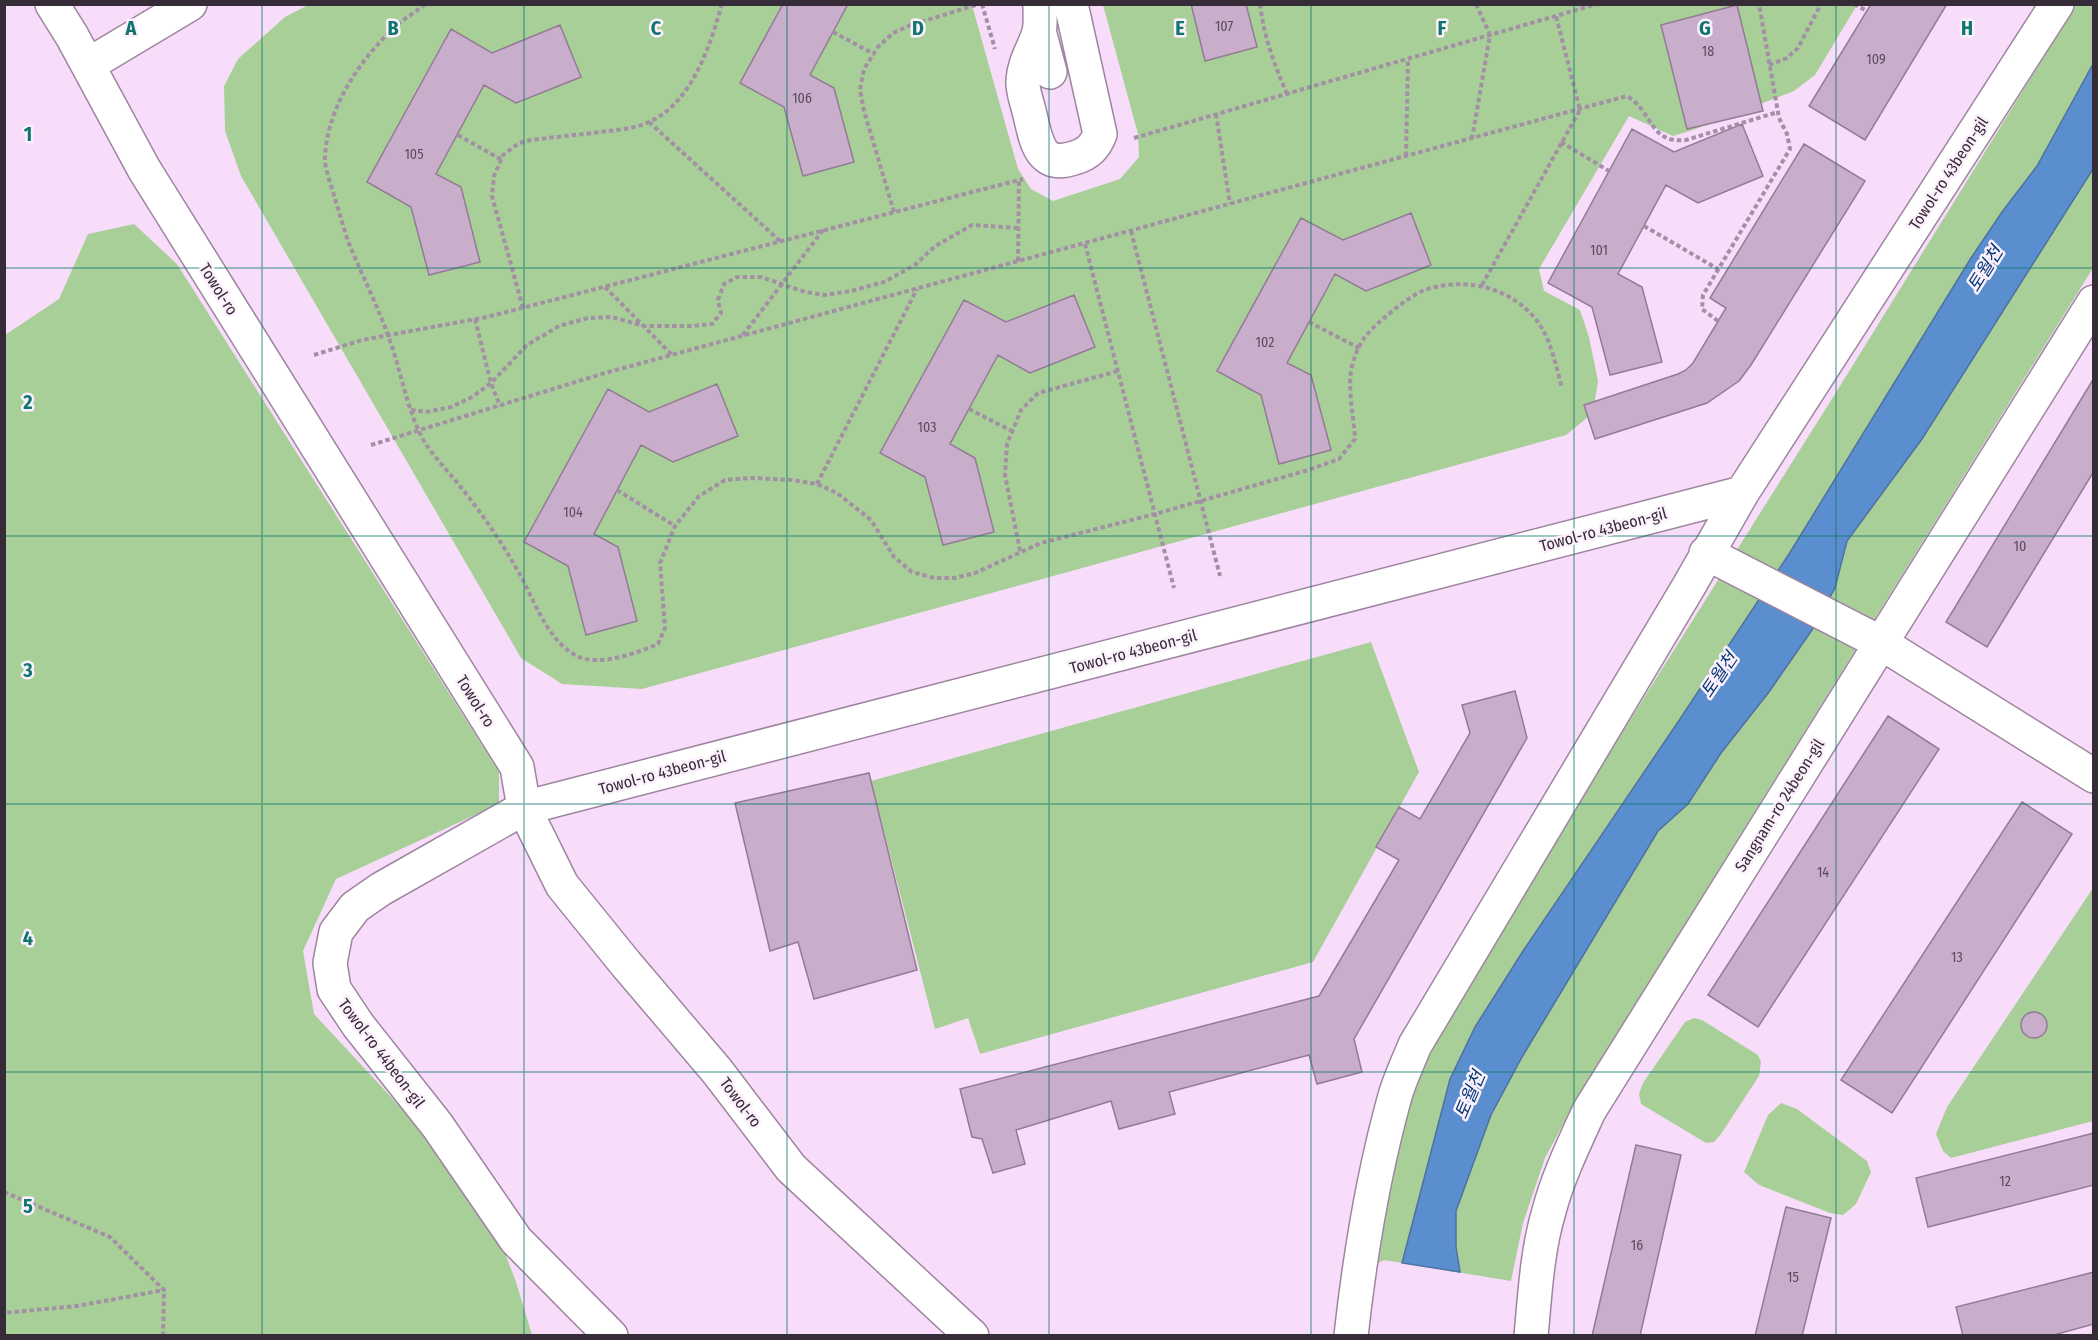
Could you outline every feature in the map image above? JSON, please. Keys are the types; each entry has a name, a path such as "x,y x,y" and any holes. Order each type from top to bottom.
{"street":[{"name":"Towol-ro","path":"52,4 144,169 517,767 524,808 562,885 717,1071 791,1168 972,1335"},
{"path":"88,65 190,4"},
{"path":"1020,4 1047,38 1025,66 1022,83 1040,151 1052,160 1068,160 1081,156 1096,144 1100,134 1071,4"},
{"name":"Towol-ro 43beon-gil","path":"1351,1335 1359,1260 1369,1204 1395,1095 1414,1045 1689,586 1742,493 2057,4"},
{"name":"Sangnam-ro 24beon-gil","path":"1531,1335 1538,1265 1549,1211 1568,1158 1589,1111 2094,302"},
{"name":"Towol-ro 43beon-gil","path":"524,808 1742,493"},
{"path":"1706,553 1881,643 2094,776"},
{"name":"Towol-ro 44beon-gil","path":"524,808 381,889 355,907 336,933 330,963 334,989 352,1016 437,1125 516,1240 611,1335"}],"path":[{"path":"425,4 396,27 362,64 341,99 328,133 325,161 350,245 366,278 388,336 418,431 434,456 455,480 497,538 528,588 545,622 560,643 577,656 597,660 631,655 658,644 665,628 660,563 675,526 699,496 725,480 751,478 817,484 837,493 871,520 894,557 912,572 934,578 954,578 975,573 1041,543 1155,514 1339,459 1355,439 1351,396 1353,364 1364,336 1393,310 1424,291 1454,284 1482,285 1511,297 1534,317 1550,342 1562,388"},
{"path":"524,308 492,196 494,176 503,155 519,143 624,129 649,122 671,107 689,85 708,48 722,4"},
{"path":"894,212 860,90 864,69 893,33 911,25 979,4"},
{"path":"1260,4 1263,28 1273,62 1287,94"},
{"path":"1472,139 1490,35 1476,4"},
{"path":"1132,138 1597,4"},
{"path":"1718,321 1702,309 1703,295 1790,149 1778,112 1759,4"},
{"path":"1769,65 1787,58 1798,48 1821,4"},
{"path":"1854,4 1867,11"},
{"path":"1482,285 1580,110 1556,16"},
{"path":"833,32 874,54"},
{"path":"1406,156 1408,59"},
{"path":"370,446 605,373 1628,96 1638,102 1660,136 1674,142 1778,112"},
{"path":"1216,114 1230,204"},
{"path":"649,122 780,241"},
{"path":"458,135 502,160"},
{"path":"1561,142 1609,171"},
{"path":"314,355 362,340 524,308 1026,178"},
{"path":"1018,261 1019,180"},
{"path":"411,410 426,412 451,407 472,398 491,383 527,345 559,326 588,318 612,317 644,326 712,324 721,313 718,300 724,284 737,277 761,277 805,292 825,295 851,291 884,282 915,265 934,247 972,225 1018,228"},
{"path":"1644,225 1718,269"},
{"path":"742,336 823,230"},
{"path":"1131,231 1220,576"},
{"path":"1084,244 1174,588"},
{"path":"605,286 672,355"},
{"path":"817,484 917,289"},
{"path":"475,319 491,383 500,405"},
{"path":"1309,322 1359,348"},
{"path":"1020,551 1005,475 1007,444 1021,410 1038,393 1118,371"},
{"path":"969,410 1012,430"},
{"path":"616,490 675,526"},
{"path":"4,1192 110,1237 164,1290 164,1335"},
{"path":"4,1313 77,1306 164,1290"}],"green space":[{"path":"308,5 972,5 1018,169 1031,189 1053,201 1120,179 1139,157 1138,134 1103,5 1857,5 1815,75 1794,91 1673,136 1629,116 1539,269 1544,291 1580,310 1589,337 1598,381 1593,413 1566,435 642,689 562,684 521,658 241,176 225,131 224,86 238,59 285,17"},
{"path":"2076,5 2093,5 2093,268 1581,1091 1545,1158 1523,1223 1511,1281 1384,1260 1376,1264 1401,1117 1423,1067 1584,793"},
{"path":"134,224 177,264 499,772 499,804 336,879 303,951 314,1014 483,1196 516,1282 532,1335 5,1336 5,335 59,299 88,234"},
{"path":"1371,642 1419,772 1313,962 980,1054 968,1018 935,1029 871,781"},
{"path":"2093,888 2093,1121 1951,1158 1943,1151 1936,1134 1947,1107"},
{"path":"1694,1018 1702,1020 1758,1055 1761,1062 1759,1076 1714,1142 1706,1143 1641,1104 1639,1094 1643,1083 1685,1022"},
{"path":"1781,1103 1797,1109 1867,1161 1871,1172 1856,1204 1843,1215 1830,1213 1759,1185 1744,1172 1768,1115"}],"water":[{"name":"토월천","path":"2093,64 2093,169 1922,439 1847,541 1835,588 1812,630 1769,692 1721,753 1688,804 1658,831 1522,1057 1491,1115 1456,1211 1456,1247 1460,1272 1402,1263 1450,1079 1475,1027 1523,951 1789,554 1971,258 2037,166"}],"building":[{"path":"783,4 848,4 810,75 834,88 854,162 803,176 784,107 740,83"},
{"path":"1191,4 1246,4 1257,47 1205,61"},
{"path":"1871,4 1947,4 1865,140 1809,106"},
{"path":"1737,5 1763,111 1687,129 1661,25"},
{"path":"560,25 581,77 516,103 484,85 436,174 461,187 480,262 429,275 411,207 367,182 451,29 492,53"},
{"path":"1742,124 1763,176 1698,203 1666,185 1618,274 1642,287 1662,362 1610,375 1592,307 1548,283 1632,129 1674,152"},
{"path":"1804,144 1865,181 1751,365 1739,381 1707,403 1595,439 1584,405 1678,374 1693,363 1726,308 1710,298"},
{"path":"1411,213 1431,265 1366,291 1335,274 1287,363 1311,375 1331,450 1279,464 1261,395 1217,371 1301,218 1343,240"},
{"path":"1074,295 1095,347 1030,373 998,355 950,444 975,458 994,532 943,545 925,477 880,453 964,300 1006,322"},
{"path":"2094,378 2094,471 1987,647 1946,622"},
{"path":"717,384 738,436 673,462 641,445 594,534 618,547 637,621 586,635 568,566 524,542 608,389 649,412"},
{"path":"1515,691 1527,738 1354,1039 1362,1072 1317,1084 1309,1055 1169,1092 1175,1114 1119,1129 1111,1101 1016,1130 1025,1164 993,1173 982,1139 972,1137 960,1089 1319,996 1399,860 1376,847 1399,807 1420,819 1470,733 1462,705"},
{"path":"1888,716 1939,749 1758,1027 1708,995"},
{"path":"869,773 917,970 814,999 798,942 770,951 735,803"},
{"path":"2022,802 2072,834 1892,1113 1841,1080"},
{"path":"2034,1012 2043,1016 2047,1025 2043,1034 2034,1038 2025,1034 2021,1025 2025,1016"},
{"path":"2094,1133 2094,1185 1928,1227 1916,1178"},
{"path":"1636,1145 1681,1155 1640,1336 1592,1336"},
{"path":"1786,1207 1831,1218 1802,1336 1755,1336"},
{"path":"2094,1272 2094,1324 2050,1336 1963,1336 1956,1307"}]}
